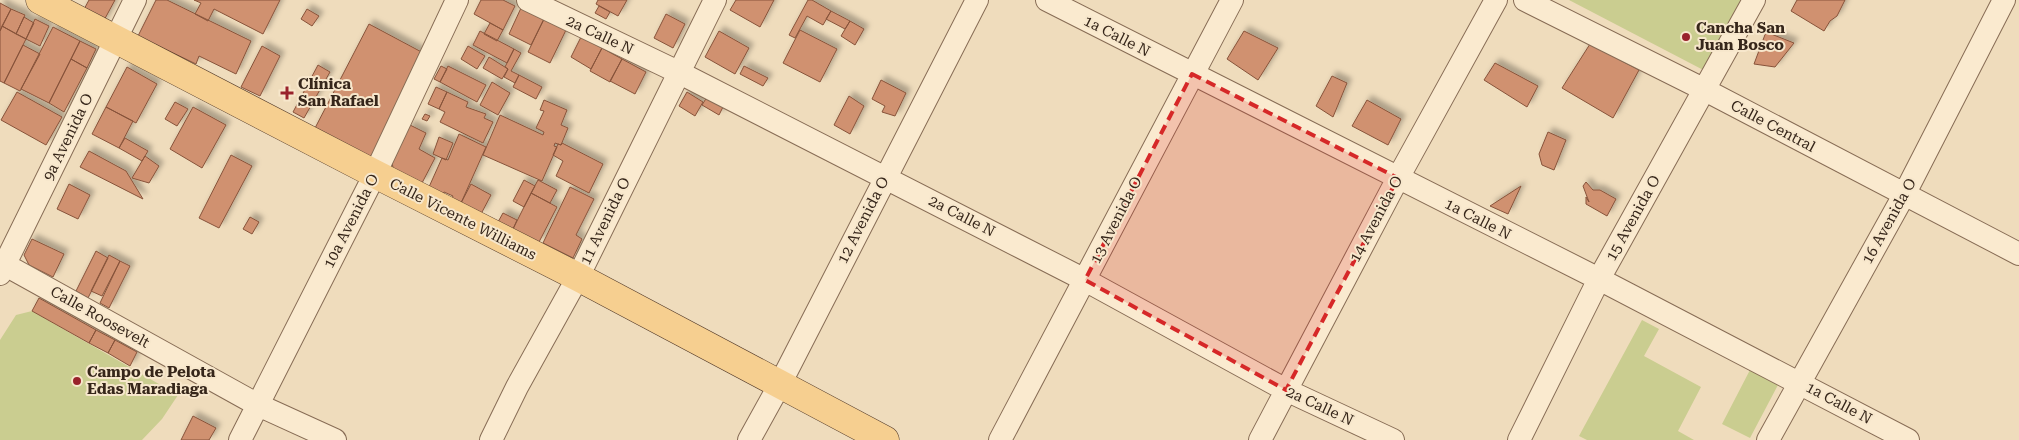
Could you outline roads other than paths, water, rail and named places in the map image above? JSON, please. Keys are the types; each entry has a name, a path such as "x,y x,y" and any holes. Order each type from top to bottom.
{"main road":[{"name":"Calle Vicente Williams","path":"40,0 374,174 578,277 885,440"}],"street":[{"name":"9a Avenida O","path":"2,267 136,0"},
{"name":"10a Avenida O","path":"240,440 374,174 457,0"},
{"name":"2a Calle N","path":"528,0 678,72 885,177 1085,280 1286,390 1393,440"},
{"name":"11 Avenida O","path":"491,440 517,387 578,277 715,0"},
{"name":"12 Avenida O","path":"749,440 780,384 977,0"},
{"name":"1a Calle N","path":"1047,0 1599,279 1908,440"},
{"name":"13 Avenida O","path":"1000,440 1232,0"},
{"name":"14 Avenida O","path":"1260,440 1398,178 1496,0"},
{"name":"Calle Central","path":"1525,0 1705,90 2019,254"},
{"name":"15 Avenida O","path":"1519,440 1599,279 1754,0"},
{"name":"16 Avenida O","path":"1768,440 1904,194 2004,0"},
{"name":"Calle Roosevelt","path":"2,267 258,405 334,440"}],"place":[{"name":"Cancha San Juan Bosco","path":"1686,37"},
{"name":"Clínica San Rafael","path":"287,93"},
{"name":"Campo de Pelota Edas Maradiaga","path":"77,381"}]}
